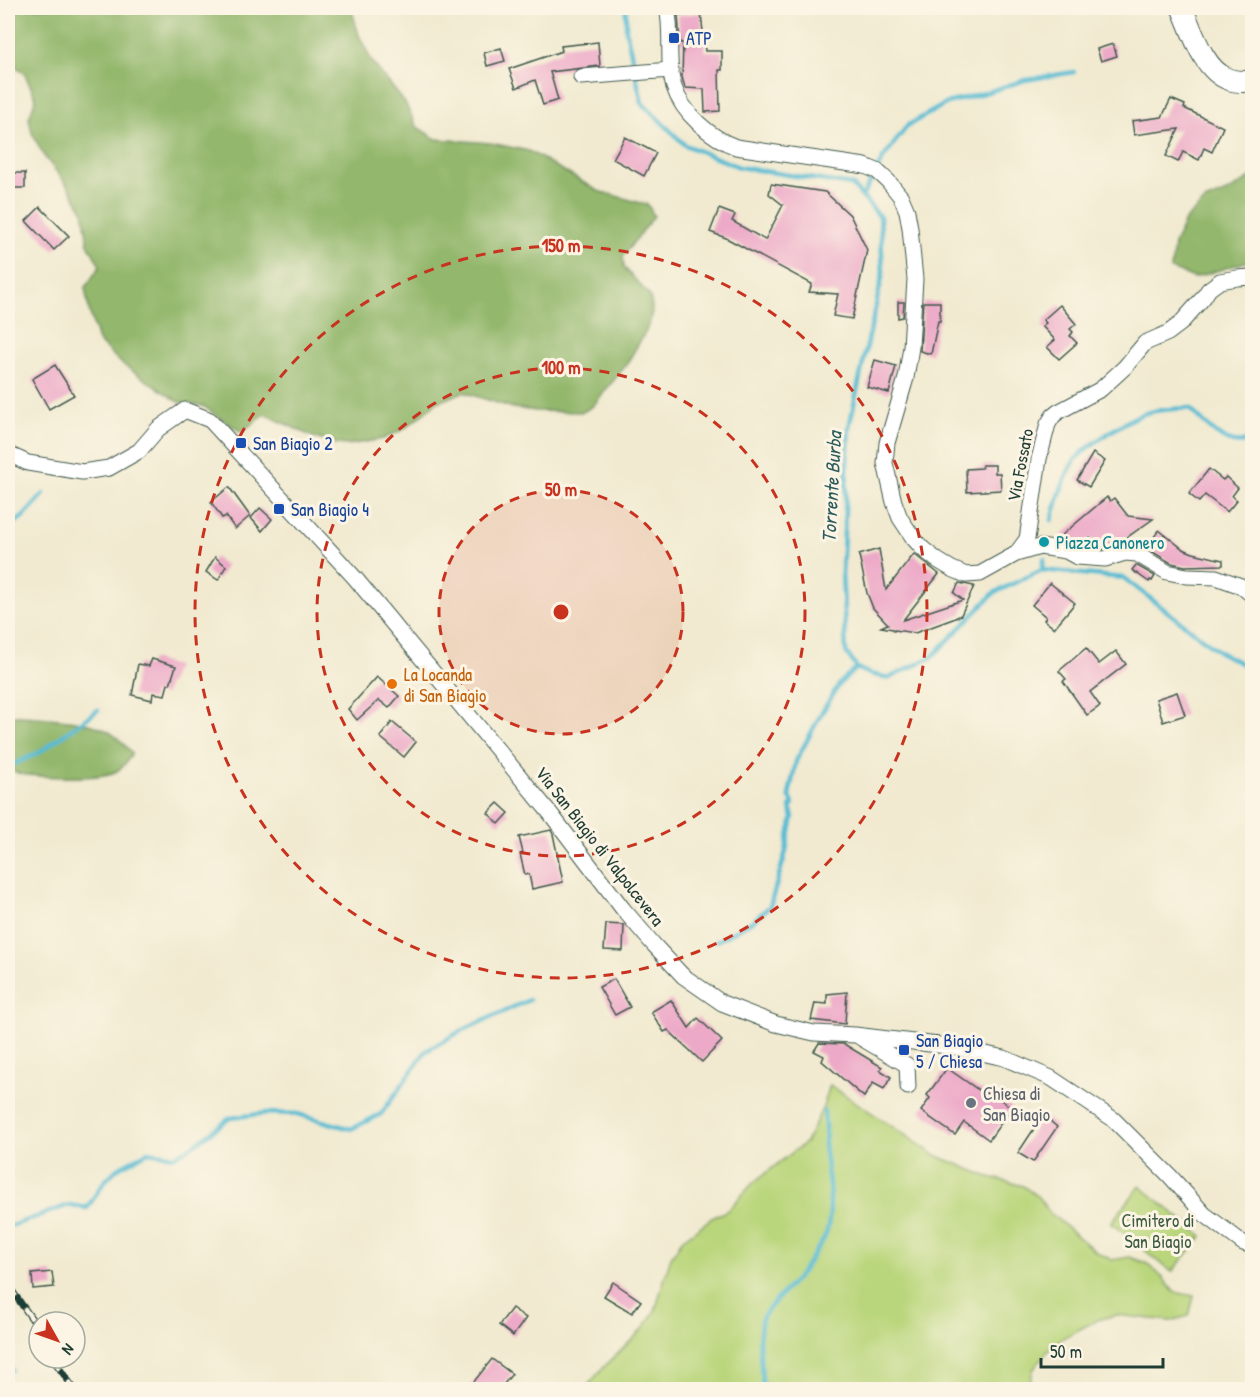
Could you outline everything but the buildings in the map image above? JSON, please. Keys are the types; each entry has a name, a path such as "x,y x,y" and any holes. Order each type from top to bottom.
{"main road":[{"path":"1182,8 1210,66 1228,79 1240,82 1252,81"}],"street":[{"path":"667,8 674,87 683,105 709,133 736,147 865,166 877,171 901,197 907,211 915,279 911,346 906,378 887,443 885,463 888,481 900,518 923,549 952,569 966,575 980,574 1012,555 1040,547 1066,551 1077,557 1105,559 1125,553 1137,554 1167,572 1216,578 1241,586 1252,595"},
{"path":"581,77 671,70"},
{"name":"Via Fossato","path":"1012,555 1027,539 1039,459 1048,424 1053,416 1101,388 1125,367 1145,343 1168,333 1180,324 1209,289 1220,281 1252,277"},
{"name":"Via San Biagio di Valpolcevera","path":"8,454 28,463 82,472 109,468 139,451 158,429 185,410 210,420 355,578 550,813 623,909 683,976 722,1003 776,1024 814,1033 855,1035 955,1047 1004,1058 1051,1078 1113,1119 1204,1214 1243,1243 1252,1246"},
{"path":"855,1035 907,1065 908,1087"}],"green space":[{"path":"8,8 351,8 359,35 372,62 405,103 417,127 436,139 491,143 529,151 598,191 648,205 654,216 623,256 624,267 650,296 651,318 646,331 626,365 593,406 583,412 513,408 463,392 438,402 404,429 383,439 348,445 315,438 265,414 241,432 203,406 179,402 122,364 98,341 85,288 100,266 88,244 83,210 68,186 44,156 32,133 29,118 36,98 24,73 8,60"},
{"path":"1252,177 1252,260 1194,278 1171,269 1174,244 1186,219 1205,201 1229,191"},
{"path":"8,715 93,725 115,736 132,753 117,771 98,776 46,776 8,772"},
{"path":"830,1085 935,1155 986,1176 1023,1186 1038,1197 1050,1213 1095,1251 1112,1260 1130,1257 1148,1264 1174,1292 1194,1296 1189,1316 1170,1321 1116,1315 1097,1320 1061,1339 1046,1353 1033,1370 1029,1389 585,1389 644,1328 655,1311 671,1257 682,1240 712,1218 728,1210 754,1182 806,1142 823,1107"},
{"name":"Cimitero di San Biagio","path":"1140,1186 1202,1236 1172,1272 1111,1223"}],"waterway":[{"name":"Torrente Burba","path":"626,8 626,30 642,103 685,145 739,167 852,185 880,217 883,273 849,427 842,573 846,652 857,668 870,674 889,678 932,657 994,593 1042,570 1124,578 1221,653 1252,669"},
{"path":"862,197 884,157 907,126 947,103 1025,80 1074,72"},
{"path":"1052,520 1063,483 1078,457 1107,434 1146,413 1189,408 1210,428 1226,439 1234,442 1252,439"},
{"path":"8,528 24,516 44,494"},
{"path":"1042,570 1044,559"},
{"path":"717,941 754,920 770,906 793,817 790,807 793,804 789,795 796,761 840,683 857,668"},
{"path":"8,767 40,752 98,710"},
{"path":"8,1227 69,1205 87,1208 104,1182 118,1168 148,1152 175,1156 230,1118 266,1113 297,1114 351,1129 381,1114 426,1051 461,1031 529,1000"},
{"path":"763,1390 759,1340 762,1318 799,1276 824,1239 828,1228 830,1204 824,1144 826,1137 824,1111"},
{"path":"8,1369 12,1370"}],"railway":[{"path":"8,1285 27,1312"},
{"path":"61,1370 75,1390"}],"place":[{"name":"ATP","path":"674,38"},
{"name":"San Biagio 2","path":"241,443"},
{"name":"San Biagio 4","path":"279,509"},
{"name":"Piazza Canonero","path":"1044,542"},
{"name":"La Locanda di San Biagio","path":"392,684"},
{"name":"San Biagio 5 / Chiesa","path":"904,1050"},
{"name":"Chiesa di San Biagio","path":"971,1103"}]}
